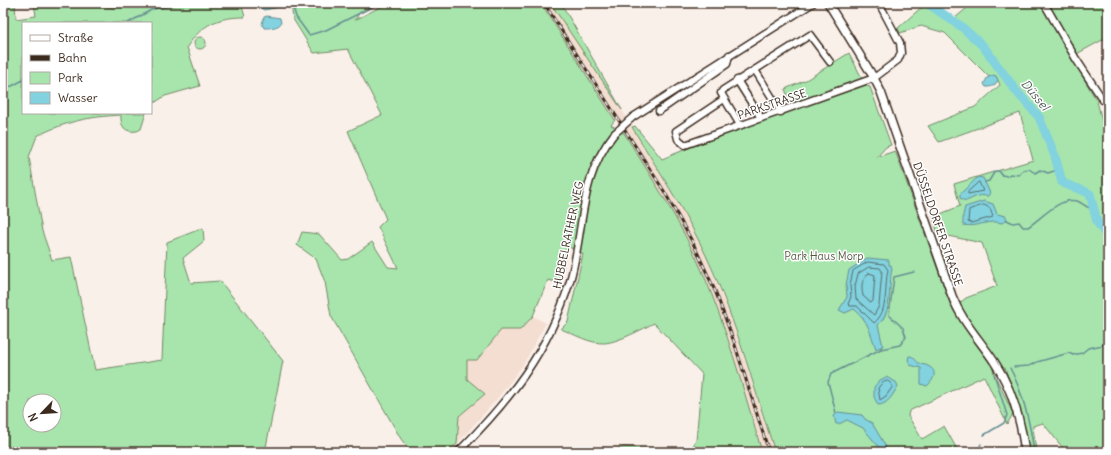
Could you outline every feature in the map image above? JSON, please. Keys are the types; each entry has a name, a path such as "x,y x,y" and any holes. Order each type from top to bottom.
{"main road":[{"name":"DÜSSELDORFER STRASSE","path":"828,3 874,78 917,193 952,296 964,321 994,362 1006,383 1018,413 1025,452"}],"street":[{"name":"HUBBELRATHER WEG","path":"458,452 522,381 541,352 553,328 574,266 585,196 590,178 599,156 614,134 633,117 813,3"},
{"name":"PARKSTRASSE","path":"724,99 676,131 678,139 685,145 874,78 896,62 902,49 879,3"},
{"path":"1044,3 1076,59 1103,100"},
{"path":"740,125 720,92 737,80 810,35 830,62"},
{"name":"HUBBELRATHER WEG","path":"659,110 727,64 729,55"},
{"path":"755,70 781,112"},
{"path":"737,80 761,118"}],"shaded area":[{"path":"541,3 551,3 622,110 684,213 700,243 729,312 775,452 762,452 729,342 703,273 674,216 624,133"},
{"path":"533,316 546,323 523,365 497,399 457,444 459,416 485,394 467,379 466,360 477,360 501,330 520,330"}],"green space":[{"path":"3,3 15,3 16,19 36,16 34,3 91,3 113,8 138,3 241,3 245,17 227,18 212,23 205,27 187,47 200,86 165,96 152,104 152,22 22,22 22,114 146,114 141,129 137,131 129,131 124,128 121,122 121,115 98,117 68,123 37,136 29,157 42,231 52,260 71,257 95,370 162,360 167,242 203,228 204,241 183,258 191,283 220,281 283,361 265,452 3,452"},
{"path":"291,3 377,3 360,12 355,20 388,3 541,3 615,120 611,125 624,133 666,202 695,255 728,339 762,452 689,452 696,441 702,374 654,323 623,338 605,343 594,342 561,329 568,322 583,254 567,246 560,283 548,280 533,316 520,330 501,330 477,360 467,360 467,379 485,394 459,416 457,444 448,452 411,452 401,439 331,316 325,282 316,259 297,245 302,232 319,234 342,260 348,259 372,242 388,267 398,268 378,227 386,219 348,131 382,115 348,49 314,53 293,19"},
{"path":"551,3 561,3 622,110 553,7"},
{"name":"Park Haus Morp","path":"922,3 932,3 955,18 973,3 1053,3 1073,6 1108,3 1108,37 1071,57 1097,101 1103,125 1108,118 1108,452 1066,452 1043,423 1033,426 1036,452 1028,452 1025,428 1005,368 993,371 1013,414 1007,424 984,376 909,411 908,416 922,439 944,426 958,451 956,452 775,452 741,346 712,268 684,213 632,127 635,126 662,159 718,136 828,98 827,93 791,105 785,89 806,80 849,53 866,86 870,87 891,145 886,147 877,157 895,151 952,309 966,298 997,286 982,243 938,234 933,217 960,206 954,184 1033,160 1020,113 939,142 928,126 975,107 1000,85 996,76 989,77 945,33 921,26 900,33 898,28 924,5"},
{"path":"200,37 204,39 206,43 204,47 200,49 196,47 194,43 196,39"},
{"path":"624,447 682,451 687,452 609,452"}],"water":[{"path":"262,3 286,3 286,7 264,10 261,8"},
{"path":"264,17 280,18 280,25 271,28 264,28 262,24"},
{"path":"993,75 996,76 998,80 996,84 986,87 984,84 987,78"},
{"path":"978,177 983,178 990,193 988,196 979,196 967,201 962,200 960,198 960,194"},
{"path":"984,201 993,204 997,214 1006,216 1007,220 1002,223 992,222 968,226 963,225 965,207"},
{"path":"867,258 889,260 889,265 891,265 892,269 888,306 883,320 878,325 883,346 876,349 863,318 854,309 845,313 839,310 847,297 846,285 849,270"},
{"path":"909,356 920,364 927,365 933,371 933,379 927,386 921,384 921,368 910,365 908,359"},
{"path":"886,377 896,382 898,386 892,396 885,403 878,405 874,397 874,387 880,380"},
{"path":"838,412 862,415 865,419 872,423 889,452 883,452 863,428 847,420 836,424 834,416"}],"waterway":[{"path":"130,22 153,9 185,3"},
{"path":"292,3 296,17 309,35 326,30 380,3"},
{"name":"Düssel","path":"927,3 962,27 983,46 1017,92 1039,117 1055,156 1062,182 1090,194 1097,222 1108,237"},
{"path":"3,88 12,86 22,81"},
{"path":"985,182 989,181 995,171 999,171 1002,175 1007,176 1010,174 1019,175 1023,170 1029,169 1035,173 1040,170 1048,173 1060,169"},
{"path":"1007,220 1013,223 1019,222 1023,227 1028,227 1057,205 1070,201 1077,201 1089,208 1094,209"},
{"path":"881,349 900,345 906,337 903,328 889,315 894,277 914,272"},
{"path":"1014,367 1029,366 1037,362 1069,353 1073,355 1082,353 1088,348 1108,344"},
{"path":"836,413 828,382 831,374 881,349 881,347"},
{"path":"1010,368 1026,409 1034,452"},
{"path":"984,435 1004,423 1007,415 994,374"},
{"path":"977,452 981,444"}],"railway":[{"path":"544,3 664,191 693,243 716,293 734,342 769,452"}]}
